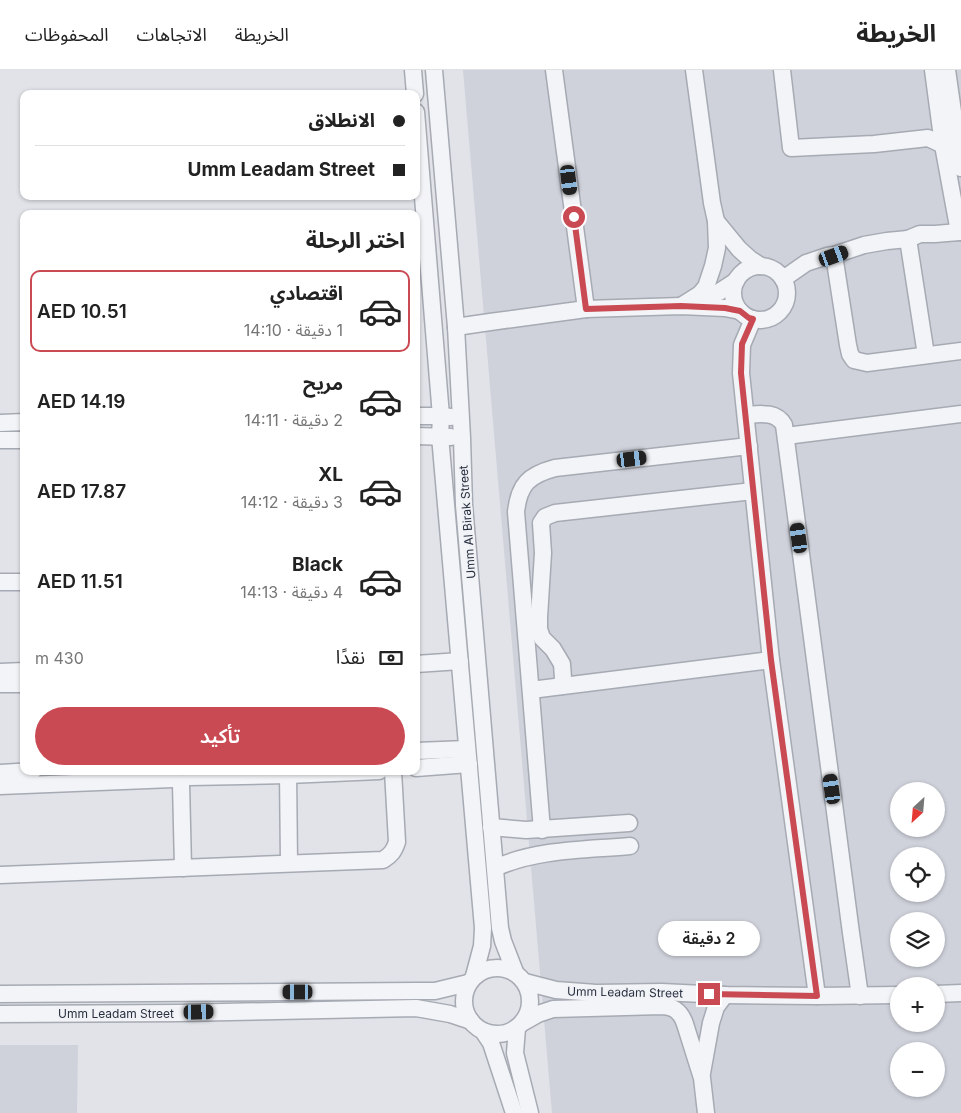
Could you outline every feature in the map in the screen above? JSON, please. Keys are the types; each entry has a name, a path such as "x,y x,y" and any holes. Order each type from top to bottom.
{"street":[{"path":"413,70 415,90"},
{"name":"Umm Al Birak Street","path":"434,70 456,327 464,506 500,928 503,941 520,977"},
{"path":"554,70 586,309"},
{"path":"681,306 700,294 706,287 717,248 716,221 694,70"},
{"path":"782,70 791,148 874,144 928,138 953,143"},
{"path":"933,70 961,168"},
{"path":"783,279 806,263 827,256 834,256 864,245 908,239 920,234 960,232 947,70"},
{"name":"Umm Al Birak Street","path":"420,161 441,416 440,436 483,928 482,946 471,980"},
{"path":"716,221 739,249 761,266"},
{"path":"908,239 926,355"},
{"path":"834,256 848,345 854,360 867,363 961,351"},
{"path":"456,327 586,309 681,306 725,308 762,320 768,319 780,312 786,301 787,288 777,272 768,267 749,268 736,281 733,289 736,306 747,315"},
{"path":"681,306 719,292 736,281"},
{"path":"747,315 742,344 741,373 748,446 771,660 817,996"},
{"path":"746,415 764,414 776,416 784,425 860,996"},
{"path":"786,436 961,414"},
{"path":"420,416 441,416 461,419"},
{"path":"0,423 20,422"},
{"path":"420,436 462,438"},
{"path":"0,440 20,440"},
{"path":"542,830 516,512 519,495 523,486 530,478 555,468 748,446"},
{"path":"562,686 562,664 553,649 542,638 539,629 538,617 543,553 541,523 545,517 555,514 753,491"},
{"path":"446,507 454,503 464,506"},
{"path":"0,582 20,582"},
{"path":"531,690 771,660"},
{"path":"420,664 460,661"},
{"path":"0,672 20,672"},
{"path":"0,684 20,684"},
{"path":"420,752 468,756"},
{"path":"420,767 468,756"},
{"path":"0,772 20,771"},
{"path":"0,786 217,775"},
{"path":"288,775 288,863"},
{"path":"0,875 383,860 395,850 397,842 394,775"},
{"path":"181,776 183,868"},
{"path":"491,827 542,830 629,823"},
{"path":"495,868 511,860 537,854 630,846"},
{"path":"477,1026 490,1033 504,1033 520,1025 527,1016 531,999 529,990 520,977 501,967 486,968 471,980 464,992 466,1013 491,1043 514,1113"},
{"name":"Umm Leadam Street","path":"520,977 542,987 556,990 596,993 890,995"},
{"name":"Umm Leadam Street","path":"0,994 418,991 435,990 471,980"},
{"path":"179,992 180,1013"},
{"path":"945,994 961,993"},
{"path":"706,1113 702,1078 710,1023 716,1007 725,995"},
{"name":"Umm Leadam Street","path":"520,1025 538,1014 553,1008 668,1006 674,1008 683,1018 702,1078"},
{"name":"Umm Leadam Street","path":"0,1014 180,1013 416,1008 450,1014 477,1026"},
{"path":"520,1025 515,1054 530,1113"}],"shaded area":[{"path":"463,70 961,70 961,1113 552,1113"},
{"path":"0,1045 78,1045 77,1113 0,1113"}],"route":[{"path":"574,217 586,309 681,306 725,308 740,311 753,319 742,344 741,373 771,660 817,996 709,994"}]}
